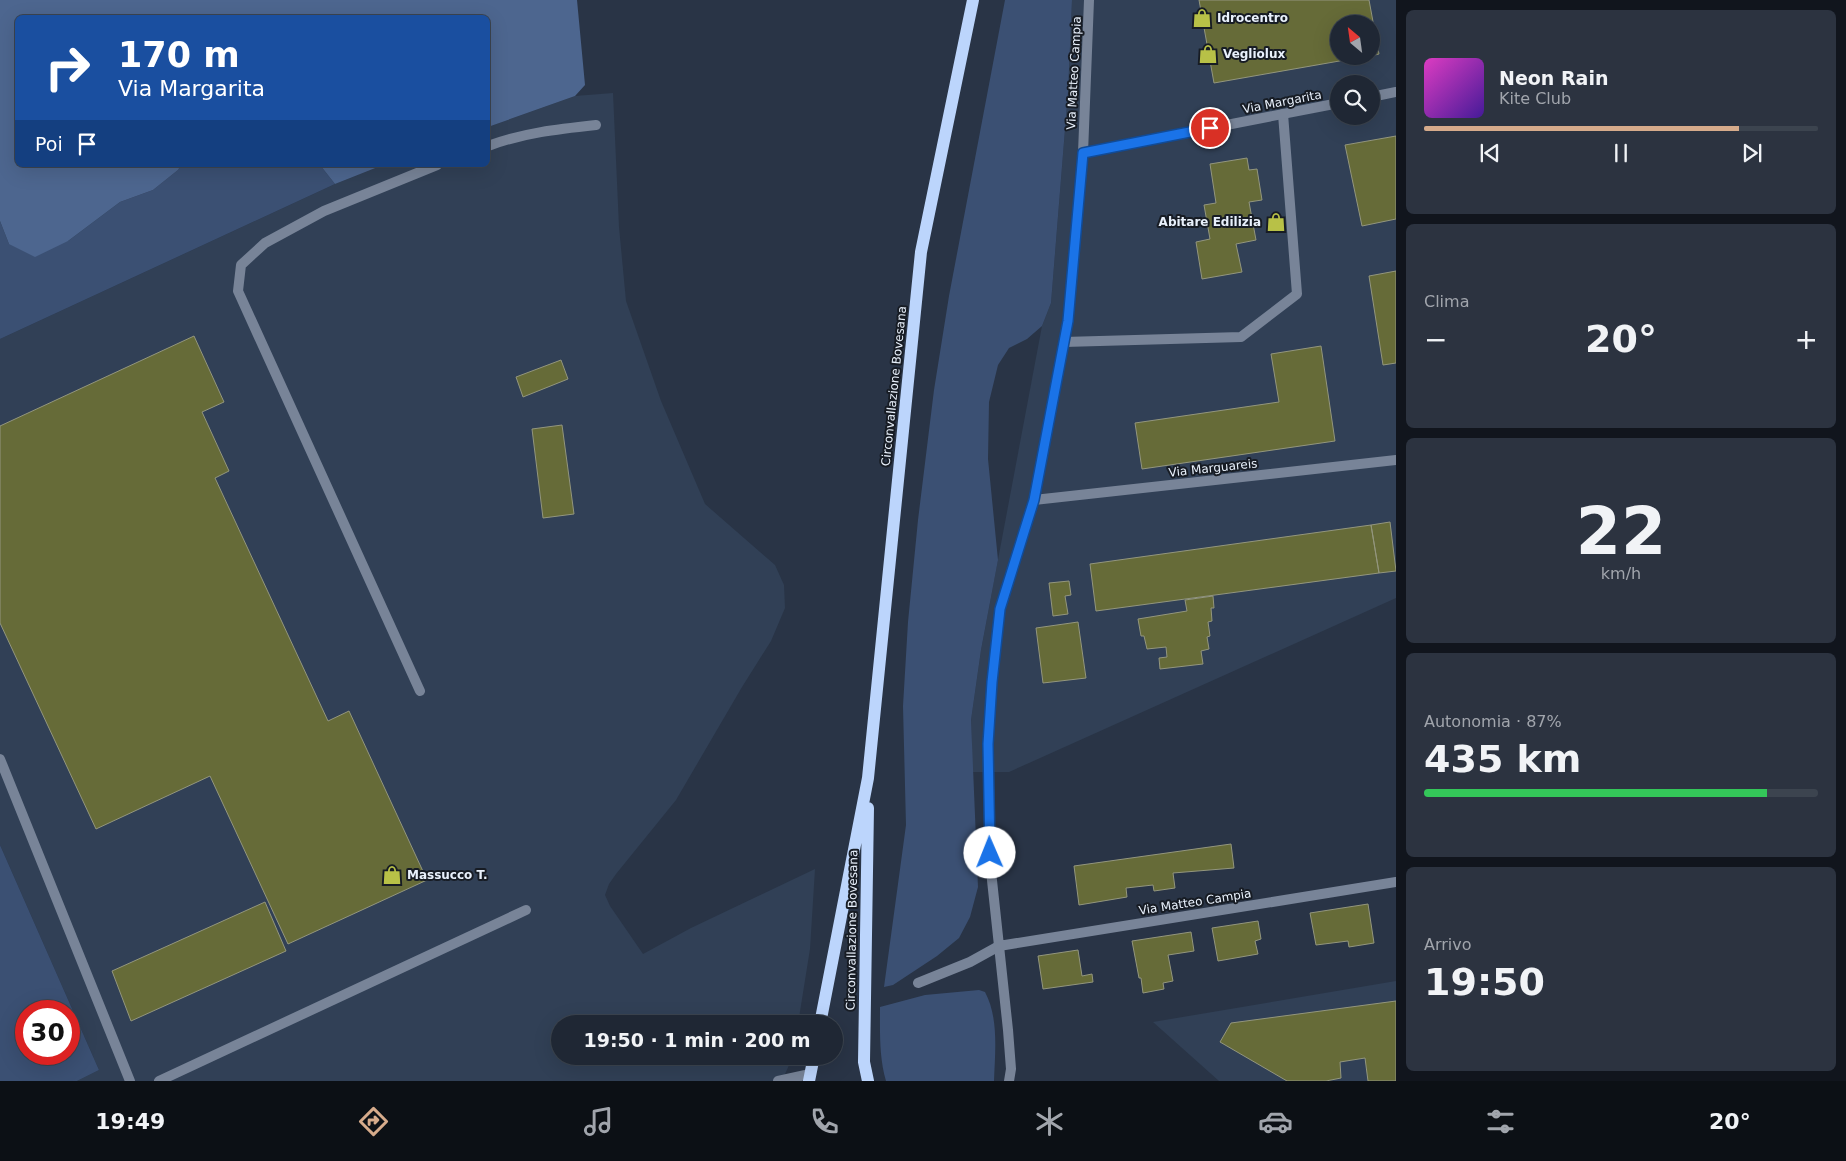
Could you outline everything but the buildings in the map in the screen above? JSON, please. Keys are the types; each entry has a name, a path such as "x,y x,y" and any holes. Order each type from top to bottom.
{"main road":[{"name":"Circonvallazione Bovesana","path":"868,1081 864,1062 868,778 921,252 973,0"},
{"name":"Circonvallazione Bovesana","path":"822,1015 868,778"},
{"path":"810,1078 812,1065"}],"street":[{"name":"Via Matteo Campia","path":"1008,1081 1011,1069 991,871 988,744 992,682 1000,609 1034,500 1068,321 1083,153 1090,0"},
{"path":"1380,95 1396,92"},
{"name":"Via Margarita","path":"1083,153 1330,106"},
{"path":"1064,342 1241,337 1297,294 1283,114"},
{"path":"490,145 553,130 596,125"},
{"path":"420,691 238,291 241,265 265,243 324,212 432,167"},
{"name":"Via Marguareis","path":"1034,500 1396,460"},
{"path":"0,759 130,1081"},
{"name":"Via Matteo Campia","path":"999,946 1396,882"},
{"path":"161,1081 526,910"},
{"path":"918,982 970,962 999,946"},
{"path":"778,1081 810,1078"}],"shaded area":[{"path":"0,0 577,0 585,85 575,96 490,126 490,15 15,15 15,167 180,167 153,190 120,202 68,241 35,257 9,244 0,221"},
{"path":"1005,0 1072,0 1068,92 1051,303 1042,326 1027,339 1009,348 998,365 989,402 988,459 998,560 981,650 971,720 978,887 970,917 959,938 937,956 893,985 884,987 906,825 903,706 908,622 918,520 934,390 949,296"},
{"path":"1072,0 1396,0 1396,598 1009,772 972,772 971,720 981,650 1042,326 1051,303 1068,92"},
{"path":"613,93 619,227 626,301 661,401 705,504 775,565 784,585 785,608 771,641 676,800 616,874 609,884 605,895 610,906 643,954 691,928 815,869 810,949 799,1015 551,1015 551,1065 789,1065 782,1081 77,1081 99,1070 80,1027 80,1000 68,1000 0,845 0,339 335,184 378,167 490,167 490,126 575,96"},
{"path":"180,167 322,167 335,184 0,339 0,221 9,244 68,241 120,202 153,190"},
{"path":"322,167 378,167 335,184"},
{"path":"0,845 68,1000 15,1000 15,1065 80,1065 80,1027 99,1070 77,1081 0,1081"},
{"path":"1396,981 1396,1081 1219,1081 1153,1022"},
{"path":"979,990 985,992 994,1024 994,1081 886,1081 881,1054 880,1007 925,995"}],"place":[{"name":"Idrocentro","path":"1202,18"},
{"name":"Vegliolux","path":"1208,54"},
{"name":"Abitare Edilizia","path":"1276,222"},
{"name":"Massucco T.","path":"392,875"}],"route":[{"path":"990,853 988,744 992,682 1000,609 1034,500 1068,321 1083,153 1210,128"}]}
